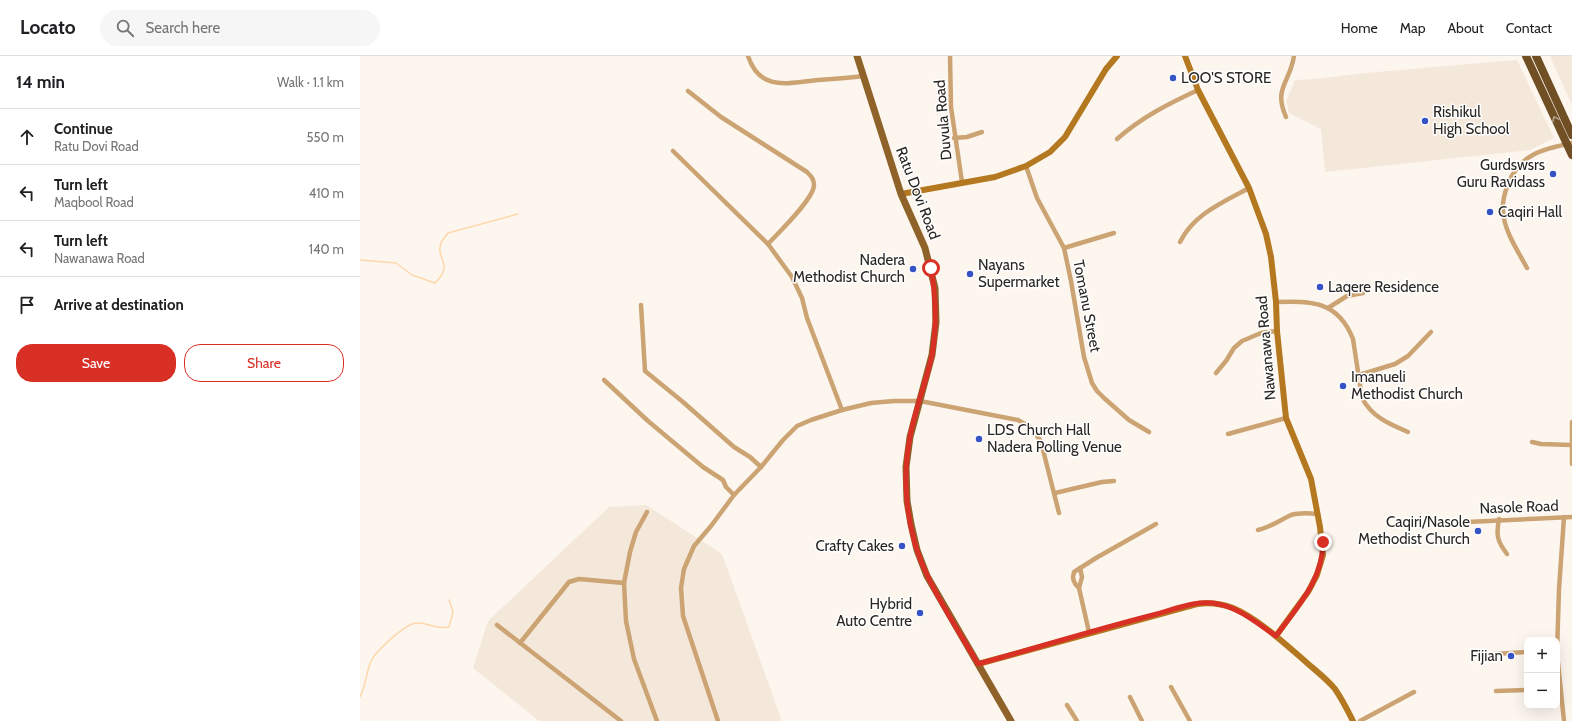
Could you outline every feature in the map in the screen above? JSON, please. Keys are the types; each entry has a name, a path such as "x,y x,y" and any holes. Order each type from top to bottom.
{"highway":[{"path":"1526,56 1569,144 1572,155"},
{"path":"1536,56 1572,135"}],"main road":[{"name":"Ratu Dovi Road","path":"857,56 901,194 925,248 935,288 936,322 932,355 910,437 906,467 907,501 910,524 917,550 927,576 1010,721"}],"street":[{"path":"748,56 756,72 766,80 776,83 794,84 864,76"},
{"name":"Duvula Road","path":"950,56 950,107 962,182"},
{"path":"901,194 995,177 1026,166 1050,152 1065,137 1106,70 1117,56"},
{"name":"Nawanawa Road","path":"1185,56 1198,90 1249,188 1266,234 1271,258 1276,302 1277,331 1286,418 1311,479 1323,542 1323,555 1317,575 1308,592 1276,636"},
{"path":"1286,117 1280,100 1294,56"},
{"path":"1117,138 1129,128 1160,108 1198,90"},
{"path":"688,91 721,117 807,172 813,179 814,186 808,200 768,244"},
{"path":"954,138 972,136 982,132"},
{"path":"1527,268 1508,231 1506,224 1503,211 1506,190 1512,173 1518,165 1541,151 1569,144"},
{"path":"673,151 768,244 792,277 802,298 807,318 842,410"},
{"name":"Tomanu Street","path":"1026,166 1037,198 1064,248 1084,357 1092,383 1097,391 1129,420 1149,432"},
{"path":"1180,242 1184,232 1200,216 1249,188"},
{"path":"1064,248 1114,233"},
{"path":"1328,308 1347,296 1363,293"},
{"path":"1276,302 1311,302 1328,308 1338,314 1350,330 1354,339 1362,398 1371,412 1381,419 1408,432"},
{"path":"641,305 645,371 734,447 750,457 761,467"},
{"path":"1216,373 1234,348 1242,341 1261,333 1277,331"},
{"path":"1359,375 1395,364 1408,356 1431,332"},
{"path":"604,380 648,421 703,467 723,480 726,487 734,495"},
{"path":"718,721 683,616 681,588 684,569 694,546 734,495 797,426 842,410 871,403 894,401 920,401 1010,417 1027,424 1032,428 1041,442 1059,513"},
{"path":"1228,434 1286,418"},
{"path":"1572,422 1572,464"},
{"path":"1532,442 1541,444 1571,445"},
{"path":"1054,493 1102,482 1114,481"},
{"path":"648,512 636,532 624,583 626,621 634,659 657,721"},
{"path":"1258,530 1276,524 1292,515 1302,513 1318,514"},
{"path":"1558,637 1564,517"},
{"name":"Nasole Road","path":"1467,522 1499,519 1572,517"},
{"path":"1499,519 1497,529 1498,541 1507,554"},
{"path":"1089,632 1073,574 1075,571 1156,524"},
{"path":"1078,588 1082,577 1080,568"},
{"path":"520,643 569,582 579,579 624,583"},
{"path":"978,664 1089,632 1190,605 1208,602 1234,609 1276,636 1324,678 1335,690 1353,721"},
{"path":"497,625 621,721"},
{"path":"1478,655 1524,652"},
{"path":"1171,687 1190,721"},
{"path":"1496,691 1524,690"},
{"path":"1360,721 1414,692"},
{"path":"1130,697 1142,721"},
{"path":"1560,700 1564,721"},
{"path":"1067,706 1077,721"}],"shaded area":[{"path":"1550,56 1572,56 1572,105"},
{"name":"Rishikul High School","path":"1517,60 1554,138 1530,150 1325,172 1321,129 1289,113 1286,101 1295,80"},
{"path":"646,505 722,554 782,721 539,721 473,668 488,621 609,507"}],"waterway":[{"path":"360,260 396,263 412,275 435,283 444,271 440,249 442,242 448,233 518,214"},
{"path":"360,697 371,661 398,633 416,623 440,628 449,627 453,612 449,600"}],"place":[{"name":"LOO'S STORE","path":"1173,78"},
{"name":"Rishikul High School","path":"1425,121"},
{"name":"Gurdswsrs Guru Ravidass","path":"1553,174"},
{"name":"Caqiri Hall","path":"1490,212"},
{"name":"Nadera Methodist Church","path":"913,269"},
{"name":"Nayans Supermarket","path":"970,274"},
{"name":"Laqere Residence","path":"1320,287"},
{"name":"Imanueli Methodist Church","path":"1343,386"},
{"name":"LDS Church Hall Nadera Polling Venue","path":"979,439"},
{"name":"Caqiri/Nasole Methodist Church","path":"1478,531"},
{"name":"Crafty Cakes","path":"902,546"},
{"name":"Hybrid Auto Centre","path":"920,613"},
{"name":"Fijian","path":"1511,656"}],"route":[{"path":"931,268 935,288 936,322 932,355 910,437 906,467 907,501 910,524 917,550 927,576 978,664 1089,632 1208,602 1234,609 1276,636 1308,592 1316,578 1323,555 1323,542"}]}
